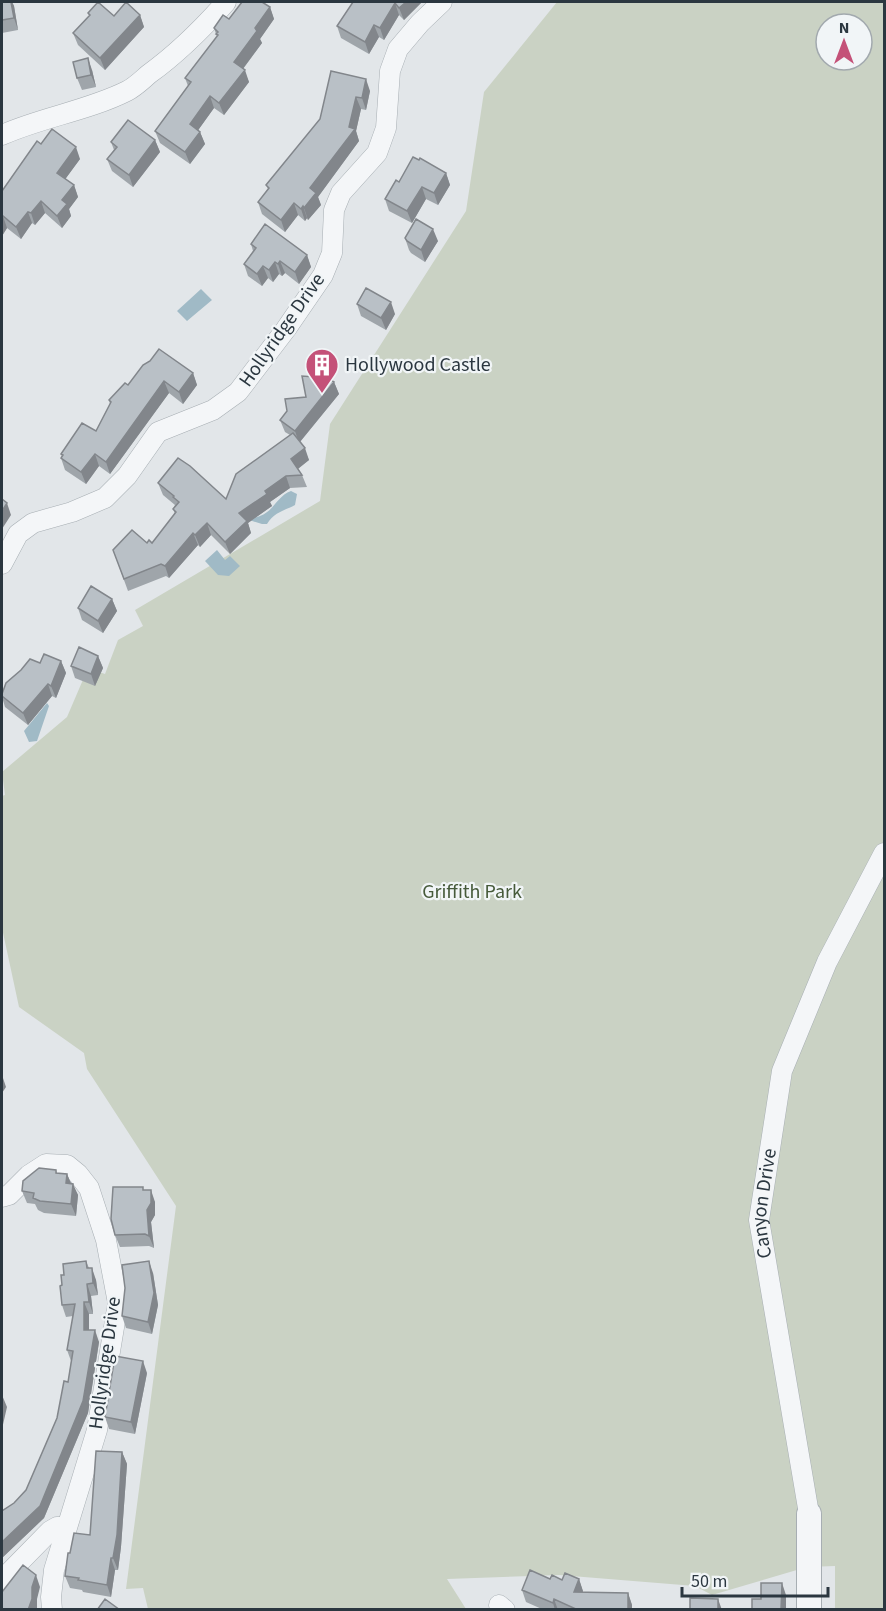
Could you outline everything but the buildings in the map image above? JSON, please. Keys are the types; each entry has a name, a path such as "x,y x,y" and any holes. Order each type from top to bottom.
{"street":[{"path":"2,135 94,105 129,90 164,63 206,25 226,2"},
{"name":"Hollyridge Drive","path":"2,564 18,534 33,523 72,512 105,498 127,476 158,432 213,410 238,393 323,275 332,253 334,210 341,194 377,153 386,128 390,71 398,49 442,2"},
{"name":"Canyon Drive","path":"809,1610 809,1514 759,1220 782,1071 827,962 885,853"},
{"name":"Hollyridge Drive","path":"2,1197 9,1195 29,1175 46,1164 67,1165 78,1174 89,1188 106,1240 118,1303 97,1430 54,1570 51,1610"},
{"path":"2,1580 50,1531 57,1527 66,1527"}],"green space":[{"name":"Griffith Park","path":"557,2 884,2 884,1609 835,1609 835,1566 807,1567 712,1595 695,1586 559,1575 447,1579 466,1609 148,1609 143,1588 126,1589 176,1206 87,1069 84,1053 19,1007 2,928 2,796 5,795 2,772 67,717 88,668 105,674 118,640 143,626 135,610 320,501 330,424 466,211 484,92"}],"water":[{"path":"201,289 212,300 187,321 177,311"},
{"path":"291,491 297,494 295,505 276,514 267,524 246,519 265,514 282,496"},
{"path":"217,550 225,560 230,556 240,566 229,576 218,575 205,561"},
{"path":"47,703 49,706 37,741 29,742 24,731"}],"place":[{"name":"Hollywood Castle","path":"322,394"}]}
